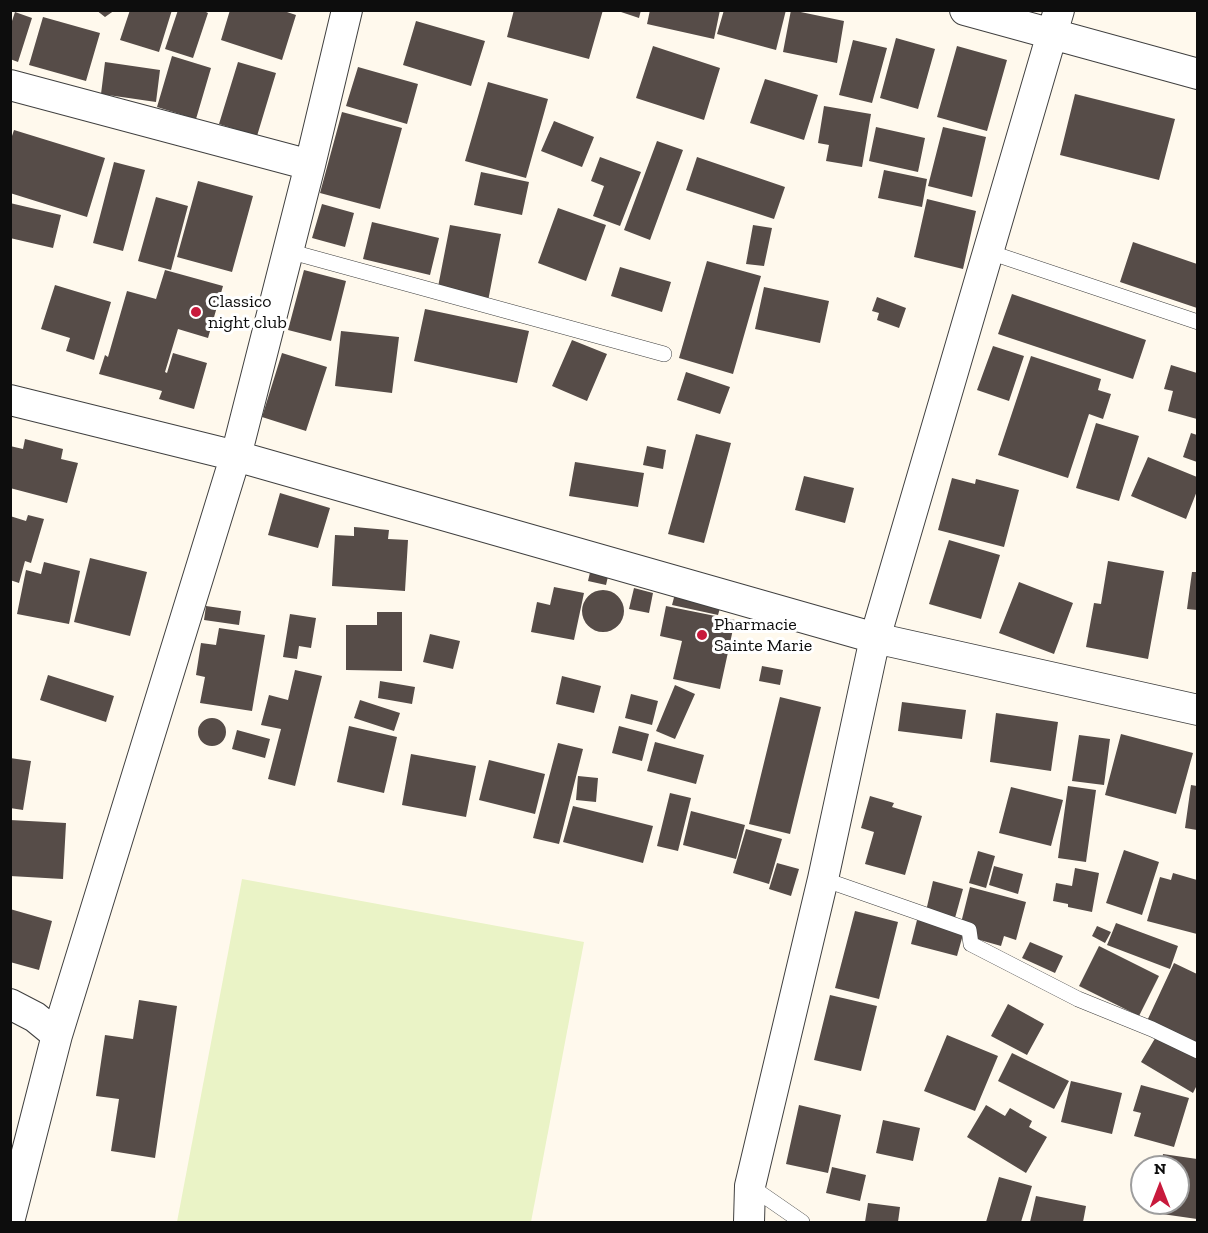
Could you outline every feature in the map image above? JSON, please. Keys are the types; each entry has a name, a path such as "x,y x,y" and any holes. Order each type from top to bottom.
{"street":[{"path":"10,1218 57,1035 236,456 347,10"},
{"path":"965,10 1056,22 1197,74"},
{"path":"749,1222 750,1186 823,879 875,638 1056,22"},
{"path":"10,86 310,165"},
{"path":"10,400 236,456 875,638 1197,710"},
{"path":"10,1004 35,1017 57,1035"}],"lane":[{"path":"288,251 664,354"},
{"path":"989,252 1197,322"},
{"path":"823,879 969,930 971,944 1078,999 1152,1029 1197,1051"},
{"path":"750,1186 802,1222"}],"green space":[{"path":"242,879 584,942 531,1222 177,1222"}],"building":[{"path":"96,10 115,10 105,17"},
{"path":"130,10 172,10 159,52 120,40"},
{"path":"178,10 202,10 208,13 193,58 165,49"},
{"path":"230,10 281,10 296,15 282,60 221,40"},
{"path":"514,10 603,10 589,59 507,37"},
{"path":"615,10 641,10 639,18"},
{"path":"650,10 720,10 714,39 647,24"},
{"path":"724,10 786,10 776,50 717,34"},
{"path":"791,10 844,21 837,63 783,52"},
{"path":"15,12 32,18 18,62 10,59 10,27"},
{"path":"43,17 100,33 86,81 29,65"},
{"path":"416,21 485,41 471,86 403,65"},
{"path":"896,38 935,49 918,109 880,98"},
{"path":"853,40 887,48 872,103 839,95"},
{"path":"653,46 720,68 704,120 636,98"},
{"path":"957,46 1007,60 987,131 937,117"},
{"path":"172,56 211,68 196,119 157,107"},
{"path":"105,62 160,70 156,102 101,94"},
{"path":"238,62 276,73 257,136 219,124"},
{"path":"358,67 418,84 407,124 346,106"},
{"path":"765,79 818,95 804,140 750,123"},
{"path":"488,82 548,99 526,178 465,161"},
{"path":"1075,94 1175,119 1159,180 1060,155"},
{"path":"824,106 871,114 862,167 826,161 829,145 818,143"},
{"path":"342,112 402,128 380,209 320,193"},
{"path":"554,121 594,137 582,167 541,151"},
{"path":"876,127 925,138 918,172 869,161"},
{"path":"943,127 986,137 972,197 928,186"},
{"path":"14,130 105,158 87,217 10,193 10,142"},
{"path":"657,141 683,150 650,240 624,230"},
{"path":"600,157 641,172 620,226 593,216 604,186 591,181"},
{"path":"697,157 785,187 774,219 686,190"},
{"path":"114,162 145,170 123,251 93,243"},
{"path":"884,170 927,179 922,207 878,198"},
{"path":"481,172 529,182 522,215 474,205"},
{"path":"198,181 253,196 232,272 177,257"},
{"path":"156,197 188,206 171,270 138,261"},
{"path":"927,199 976,211 963,269 914,257"},
{"path":"10,203 61,215 53,248 10,238"},
{"path":"322,204 354,213 345,247 312,238"},
{"path":"558,208 606,225 586,281 538,263"},
{"path":"372,222 439,238 430,275 363,259"},
{"path":"450,225 501,234 488,301 437,292"},
{"path":"753,225 772,228 764,266 746,264"},
{"path":"1133,242 1197,264 1197,308 1120,282"},
{"path":"707,261 761,276 733,374 679,358"},
{"path":"620,267 671,282 662,312 611,296"},
{"path":"165,270 223,286 208,338 178,329 165,372 167,373 173,353 207,363 194,409 159,399 162,391 99,374 105,355 108,357 127,291 156,299"},
{"path":"304,270 346,281 331,341 288,330"},
{"path":"55,285 111,302 94,360 66,351 70,338 41,329"},
{"path":"764,287 829,301 820,343 755,329"},
{"path":"1012,294 1146,340 1133,379 998,334"},
{"path":"877,297 906,308 899,328 877,320 879,313 872,311"},
{"path":"425,309 529,331 517,383 414,361"},
{"path":"341,331 399,337 392,393 335,386"},
{"path":"572,340 607,354 587,401 552,386"},
{"path":"993,346 1024,356 1009,401 977,390"},
{"path":"282,353 327,367 306,431 262,417"},
{"path":"1031,356 1101,379 1098,390 1111,394 1103,419 1089,414 1068,478 998,455"},
{"path":"1171,365 1197,373 1197,419 1168,411 1173,391 1164,389"},
{"path":"686,372 730,387 720,414 677,400"},
{"path":"1096,423 1139,436 1119,501 1076,488"},
{"path":"1191,433 1197,435 1197,462 1183,457"},
{"path":"696,434 731,443 704,543 668,534"},
{"path":"25,439 63,449 61,459 78,463 67,503 10,488 10,446 23,449"},
{"path":"647,446 666,450 663,469 643,465"},
{"path":"1148,457 1197,477 1197,491 1186,519 1131,496"},
{"path":"575,462 644,473 638,507 569,496"},
{"path":"804,476 854,488 845,523 795,510"},
{"path":"952,478 975,484 976,479 1019,490 1004,547 938,530"},
{"path":"280,493 330,508 318,548 268,535"},
{"path":"28,515 44,519 31,563 25,561 19,583 10,580 10,516 26,521"},
{"path":"354,527 389,530 388,539 408,540 405,591 332,586 335,535 354,536"},
{"path":"949,540 1000,555 981,619 929,604"},
{"path":"90,558 147,572 130,636 74,622"},
{"path":"1108,561 1164,571 1148,659 1086,647 1094,603 1101,604"},
{"path":"44,562 80,571 69,624 17,614 26,570 41,574"},
{"path":"592,564 610,568 606,585 588,581"},
{"path":"1192,572 1197,572 1197,610 1187,609"},
{"path":"1019,582 1073,603 1054,654 999,633"},
{"path":"554,587 584,593 574,640 531,632 537,602 550,605"},
{"path":"634,588 653,593 649,613 629,609"},
{"path":"603,590 611,591 618,596 623,603 623,619 618,626 611,631 603,632 595,631 588,626 583,619 582,611 583,603 588,596 595,591"},
{"path":"676,590 722,601 718,615 672,605"},
{"path":"206,606 241,611 239,625 204,620"},
{"path":"666,606 735,620 720,689 673,679 682,641 660,636"},
{"path":"377,612 402,612 402,671 346,670 346,625 377,625"},
{"path":"290,614 316,618 311,648 299,646 297,659 283,657"},
{"path":"219,628 265,635 252,711 200,703 205,677 196,675 201,643 216,645"},
{"path":"430,634 460,641 453,669 423,662"},
{"path":"762,666 783,670 780,685 759,681"},
{"path":"295,670 322,676 295,786 268,779 281,729 261,725 269,695 288,700"},
{"path":"48,675 114,696 106,722 40,700"},
{"path":"562,676 601,686 594,713 556,704"},
{"path":"380,681 415,687 412,704 378,698"},
{"path":"675,685 695,694 675,739 656,731"},
{"path":"631,694 658,701 652,725 625,718"},
{"path":"780,697 821,707 790,834 749,824"},
{"path":"360,700 400,713 394,731 354,718"},
{"path":"902,702 966,710 962,739 898,731"},
{"path":"996,713 1058,722 1051,771 990,762"},
{"path":"212,718 222,722 226,732 222,742 212,746 202,742 198,732 202,722"},
{"path":"349,726 397,737 384,793 337,782"},
{"path":"619,726 649,734 642,761 612,753"},
{"path":"237,730 270,739 265,758 232,749"},
{"path":"1121,734 1193,753 1176,814 1105,795"},
{"path":"1079,735 1110,739 1104,785 1072,781"},
{"path":"655,742 704,755 696,784 647,771"},
{"path":"558,743 583,749 559,844 533,838"},
{"path":"411,754 476,766 466,817 402,805"},
{"path":"10,758 31,761 23,810 10,808"},
{"path":"489,760 545,774 535,814 479,800"},
{"path":"578,776 598,778 596,802 576,800"},
{"path":"1191,785 1197,786 1197,830 1185,828"},
{"path":"1068,786 1096,790 1086,862 1058,858"},
{"path":"1011,787 1063,800 1051,846 999,833"},
{"path":"670,793 691,798 678,851 657,846"},
{"path":"870,796 894,803 892,807 922,816 905,875 865,864 874,832 861,828"},
{"path":"573,806 653,826 643,863 563,842"},
{"path":"691,811 745,825 736,859 683,845"},
{"path":"10,820 66,823 63,879 10,876"},
{"path":"746,829 782,839 769,884 733,873"},
{"path":"1124,850 1159,862 1142,915 1106,903"},
{"path":"978,851 995,856 986,888 969,883"},
{"path":"777,863 799,869 791,896 769,889"},
{"path":"994,866 1023,874 1018,894 989,885"},
{"path":"1075,868 1099,873 1092,912 1053,901 1056,883 1072,886"},
{"path":"1173,873 1197,880 1197,934 1147,921 1160,877 1171,880"},
{"path":"933,881 963,889 955,918 926,911"},
{"path":"970,887 1026,902 1016,940 1004,936 1001,946 973,938 976,927 961,923"},
{"path":"10,909 52,921 39,970 10,962"},
{"path":"855,911 898,922 879,999 835,988"},
{"path":"917,920 964,931 957,956 911,944"},
{"path":"1116,923 1178,946 1170,969 1107,945"},
{"path":"1097,926 1111,932 1105,943 1092,936"},
{"path":"1030,942 1063,956 1055,973 1022,958"},
{"path":"1099,946 1159,976 1139,1016 1079,986"},
{"path":"1174,963 1197,974 1197,1047 1146,1023"},
{"path":"830,995 877,1006 861,1071 814,1060"},
{"path":"139,1000 177,1006 155,1158 111,1151 119,1099 96,1096 105,1035 133,1039"},
{"path":"1008,1004 1044,1024 1027,1055 991,1036"},
{"path":"947,1035 998,1056 975,1111 924,1091"},
{"path":"1157,1035 1197,1059 1197,1085 1193,1093 1141,1062"},
{"path":"1012,1053 1069,1081 1054,1109 998,1081"},
{"path":"1071,1081 1122,1093 1112,1134 1061,1122"},
{"path":"1141,1085 1189,1098 1174,1147 1134,1136 1141,1113 1133,1111"},
{"path":"799,1105 841,1115 828,1173 786,1164"},
{"path":"986,1105 1005,1116 1010,1108 1032,1121 1029,1127 1047,1137 1026,1173 967,1137"},
{"path":"883,1120 920,1128 913,1161 876,1153"},
{"path":"1190,1158 1197,1159 1197,1219 1169,1215 1190,1215"},
{"path":"832,1167 866,1175 860,1201 826,1193"},
{"path":"999,1177 1032,1186 1021,1222 986,1222"},
{"path":"1036,1196 1086,1206 1083,1222 1030,1222"},
{"path":"868,1203 900,1207 898,1222 865,1222"}],"place":[{"name":"Classico night club","path":"196,312"},
{"name":"Pharmacie Sainte Marie","path":"702,635"}]}
